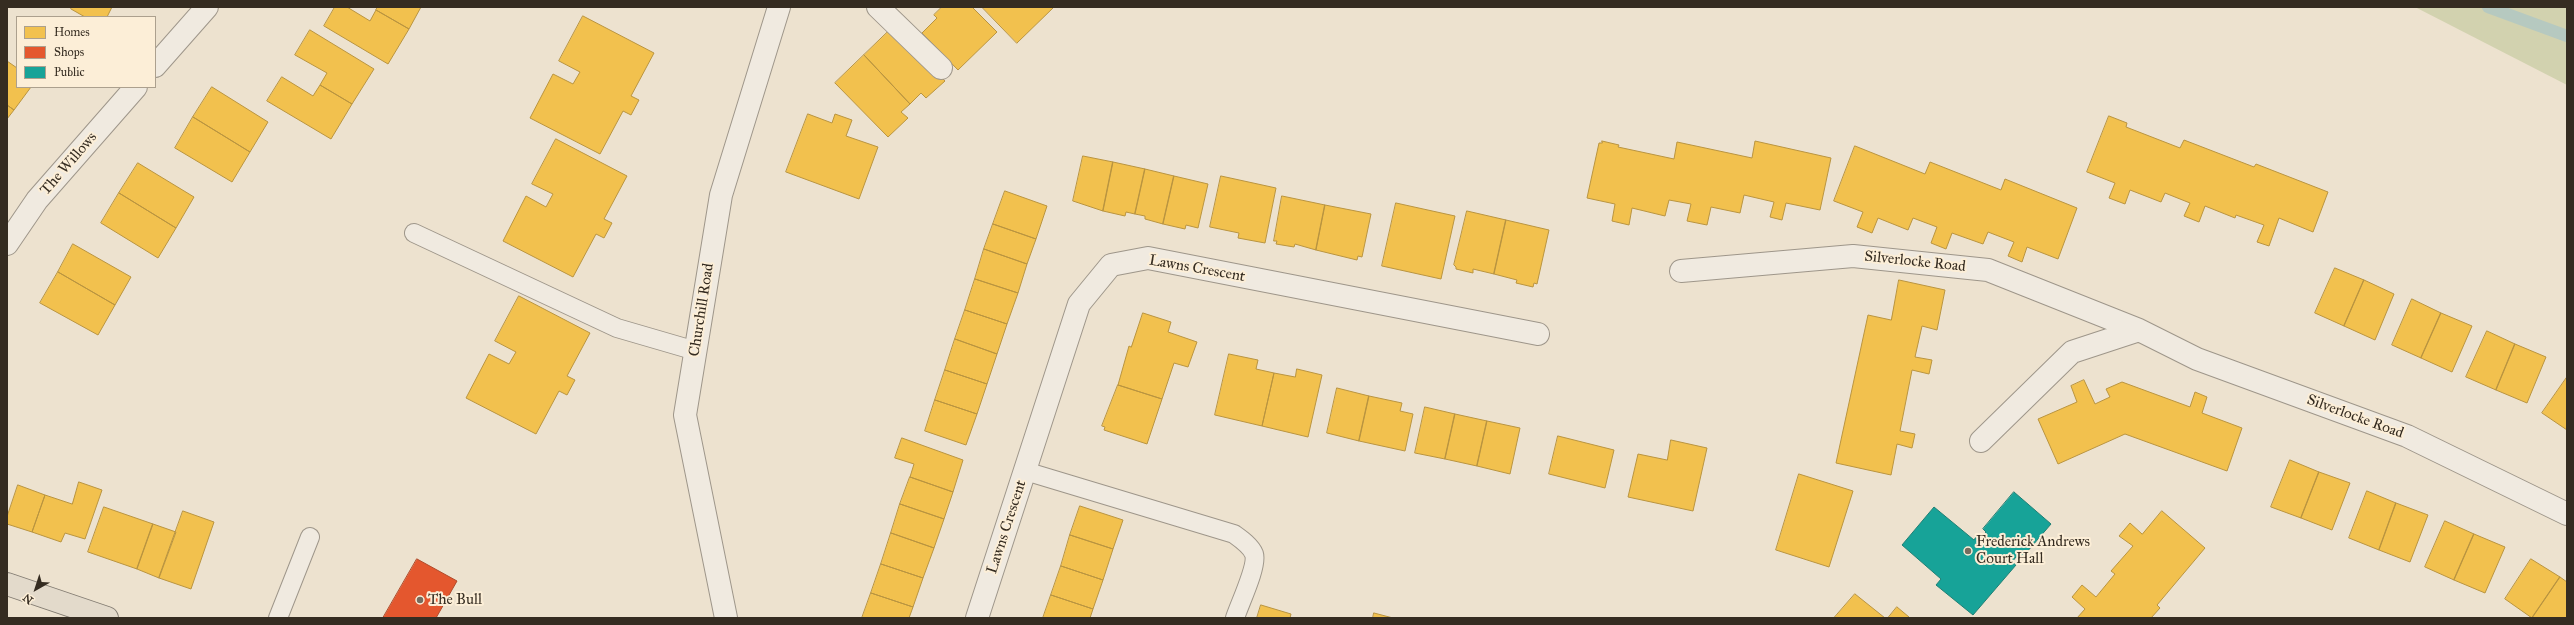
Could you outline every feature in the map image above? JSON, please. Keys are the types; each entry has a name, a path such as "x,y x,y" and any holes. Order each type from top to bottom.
{"main road":[{"path":"7,584 107,618"}],"street":[{"path":"156,65 206,7"},
{"name":"Churchill Road","path":"726,618 685,415 721,195 779,7"},
{"path":"878,7 942,68"},
{"name":"The Willows","path":"7,244 37,200 135,88"},
{"name":"Silverlocke Road","path":"1681,271 1853,256 1988,270 2139,330 2197,359 2407,436 2567,514"},
{"name":"Lawns Crescent","path":"977,618 1079,304 1111,265 1148,258 1538,334"},
{"path":"1981,441 2072,352 2139,330"}],"lane":[{"path":"414,233 617,328 696,351"},
{"path":"1025,471 1234,534 1244,542 1254,554 1254,564 1235,618"},
{"path":"278,618 310,537"}],"green space":[{"path":"2415,7 2567,7 2567,85"}],"building: Homes":[{"path":"72,7 112,7 108,16 83,16 71,9"},
{"path":"335,7 347,7 370,21 376,10 409,29 388,64 324,26"},
{"path":"378,7 421,7 409,29 376,10"},
{"path":"942,7 972,7 997,32 958,70 922,33 937,18 934,15"},
{"path":"982,7 1054,7 1017,43"},
{"path":"583,16 654,53 631,96 639,100 631,115 623,111 600,154 530,118 553,74 573,84 580,72 559,61"},
{"path":"893,27 945,81 926,98 921,93 910,104 864,55"},
{"path":"310,30 374,69 352,104 320,85 327,73 295,55"},
{"path":"864,55 910,104 901,112 908,118 888,137 835,83"},
{"path":"7,61 16,67 16,88 30,88 14,110 7,105"},
{"path":"282,77 313,96 320,85 352,104 331,139 267,101"},
{"path":"212,87 268,122 250,152 193,117"},
{"path":"7,105 14,110 7,119"},
{"path":"808,114 832,123 835,114 852,120 846,136 878,147 859,199 786,172"},
{"path":"2109,116 2127,123 2126,127 2180,148 2184,140 2254,167 2256,164 2328,192 2313,232 2279,218 2269,246 2257,242 2264,225 2236,215 2235,218 2205,206 2199,222 2184,216 2190,203 2165,193 2161,202 2130,190 2125,204 2109,198 2115,183 2087,172"},
{"path":"193,117 250,152 232,182 175,148"},
{"path":"556,139 627,176 604,219 612,223 604,238 596,234 573,277 503,241 526,196 546,207 553,194 532,184"},
{"path":"1602,141 1619,145 1618,147 1674,159 1677,142 1752,158 1755,141 1831,158 1820,210 1786,203 1782,220 1770,217 1774,202 1744,195 1740,213 1711,207 1707,225 1687,221 1691,204 1669,200 1665,216 1632,208 1629,225 1612,221 1615,204 1587,198 1599,143 1602,143"},
{"path":"1855,146 1925,174 1930,162 2001,190 2005,179 2077,208 2058,259 2027,247 2022,262 2008,256 2014,242 1988,232 1983,244 1952,233 1946,249 1931,243 1937,227 1913,218 1908,230 1878,218 1872,233 1857,227 1863,212 1834,201"},
{"path":"1083,156 1113,162 1103,211 1073,201"},
{"path":"1113,162 1145,169 1135,214 1126,212 1125,216 1103,211"},
{"path":"138,163 194,197 176,228 119,193"},
{"path":"1145,169 1174,176 1163,224 1145,219 1145,216 1135,214"},
{"path":"1174,176 1208,184 1198,228 1186,225 1185,229 1163,224"},
{"path":"1221,176 1276,188 1265,243 1238,238 1239,233 1210,227"},
{"path":"1005,191 1047,206 1036,239 993,224"},
{"path":"119,193 176,228 158,258 101,223"},
{"path":"1282,196 1325,205 1316,250 1295,244 1294,247 1276,244 1277,241 1274,241"},
{"path":"1396,203 1455,216 1441,279 1382,266"},
{"path":"1325,205 1371,214 1362,257 1358,256 1357,260 1316,250"},
{"path":"1467,211 1506,220 1494,274 1473,269 1473,273 1456,269 1454,265"},
{"path":"1506,220 1549,230 1537,284 1534,283 1533,287 1516,283 1517,280 1494,274"},
{"path":"993,224 1036,239 1027,264 984,249"},
{"path":"73,244 131,277 115,305 58,272"},
{"path":"984,249 1027,264 1018,293 975,279"},
{"path":"2335,268 2364,280 2344,326 2315,313"},
{"path":"58,272 115,305 98,335 40,303"},
{"path":"975,279 1018,293 1007,324 965,310"},
{"path":"1899,280 1945,290 1937,330 1922,326 1915,357 1932,360 1929,374 1912,370 1900,431 1915,434 1912,448 1897,444 1891,475 1836,463 1868,315 1891,320"},
{"path":"2364,280 2394,294 2375,340 2344,326"},
{"path":"519,296 590,333 567,376 575,380 567,395 559,391 536,434 466,398 489,354 509,364 516,352 495,341"},
{"path":"2412,299 2441,313 2421,358 2392,345"},
{"path":"965,310 1007,324 997,354 955,339"},
{"path":"1143,313 1171,322 1168,332 1197,342 1188,367 1174,363 1162,399 1118,385 1129,346 1131,347"},
{"path":"2441,313 2472,326 2452,372 2421,358"},
{"path":"2487,331 2515,344 2496,390 2466,377"},
{"path":"955,339 997,354 987,384 945,370"},
{"path":"2515,344 2546,357 2527,403 2496,390"},
{"path":"1229,354 1258,360 1256,369 1274,373 1262,426 1215,415"},
{"path":"1297,369 1322,375 1308,437 1262,426 1274,373 1295,377"},
{"path":"945,370 987,384 977,414 935,400"},
{"path":"2567,377 2567,430 2542,413"},
{"path":"2084,380 2095,404 2110,397 2106,389 2122,382 2190,407 2195,392 2207,397 2202,413 2242,428 2227,471 2125,434 2058,464 2038,419 2077,402 2071,386"},
{"path":"1118,385 1162,399 1147,444 1104,430 1105,427 1102,426"},
{"path":"1337,388 1369,396 1359,441 1327,433"},
{"path":"1369,396 1402,403 1400,411 1413,414 1405,451 1359,441"},
{"path":"935,400 977,414 966,445 925,431"},
{"path":"1425,407 1455,414 1445,459 1415,453"},
{"path":"1455,414 1487,421 1477,466 1445,459"},
{"path":"1487,421 1520,428 1510,474 1477,466"},
{"path":"1558,436 1614,450 1605,488 1549,474"},
{"path":"902,438 963,460 953,492 910,477 914,464 895,458"},
{"path":"1671,440 1707,448 1693,511 1628,497 1638,454 1667,460"},
{"path":"2290,460 2319,472 2301,518 2271,507"},
{"path":"2319,472 2350,483 2332,530 2301,518"},
{"path":"1799,474 1853,491 1829,567 1776,550"},
{"path":"910,477 953,492 944,519 900,504"},
{"path":"79,482 102,490 85,539 65,533 61,542 32,532 45,495 72,504"},
{"path":"18,485 45,495 32,532 7,524 7,517"},
{"path":"2367,491 2396,503 2379,550 2349,538"},
{"path":"2396,503 2428,515 2410,562 2379,550"},
{"path":"900,504 944,519 934,548 891,533"},
{"path":"1080,506 1123,520 1113,549 1070,535"},
{"path":"104,507 153,524 137,569 88,552"},
{"path":"183,511 214,522 191,589 159,578"},
{"path":"2162,511 2205,548 2157,605 2160,608 2151,618 2077,618 2085,609 2072,597 2082,585 2096,597 2115,574 2111,571 2133,546 2119,536 2130,523 2142,534"},
{"path":"2445,521 2474,534 2454,580 2425,567"},
{"path":"153,524 176,532 159,578 137,569"},
{"path":"891,533 934,548 923,578 881,564"},
{"path":"2474,534 2505,547 2485,593 2454,580"},
{"path":"1070,535 1113,549 1103,580 1061,566"},
{"path":"2531,559 2560,577 2532,618 2505,599"},
{"path":"881,564 923,578 913,607 871,593"},
{"path":"1061,566 1103,580 1093,609 1051,595"},
{"path":"2560,577 2567,582 2567,618 2532,618"},
{"path":"871,593 913,607 909,618 862,618"},
{"path":"1855,594 1885,618 1834,618"},
{"path":"1051,595 1093,609 1090,618 1043,618"},
{"path":"1261,605 1291,614 1290,618 1257,618"},
{"path":"1897,607 1909,617 1888,618"},
{"path":"1374,613 1393,618 1373,618"}],"building: Shops":[{"name":"The Bull","path":"417,559 457,581 436,618 383,618"}],"building: Public":[{"name":"Frederick Andrews Court Hall","path":"2014,492 2051,524 2020,560 2016,557 2012,562 2016,565 1973,615 1936,585 1941,579 1902,545 1934,507 1974,540 1978,534 1982,537 1986,532 1983,529"}],"waterway":[{"path":"2488,7 2567,36"}],"place":[{"name":"Frederick Andrews Court Hall","path":"1968,551"},
{"name":"The Bull","path":"420,600"}]}
